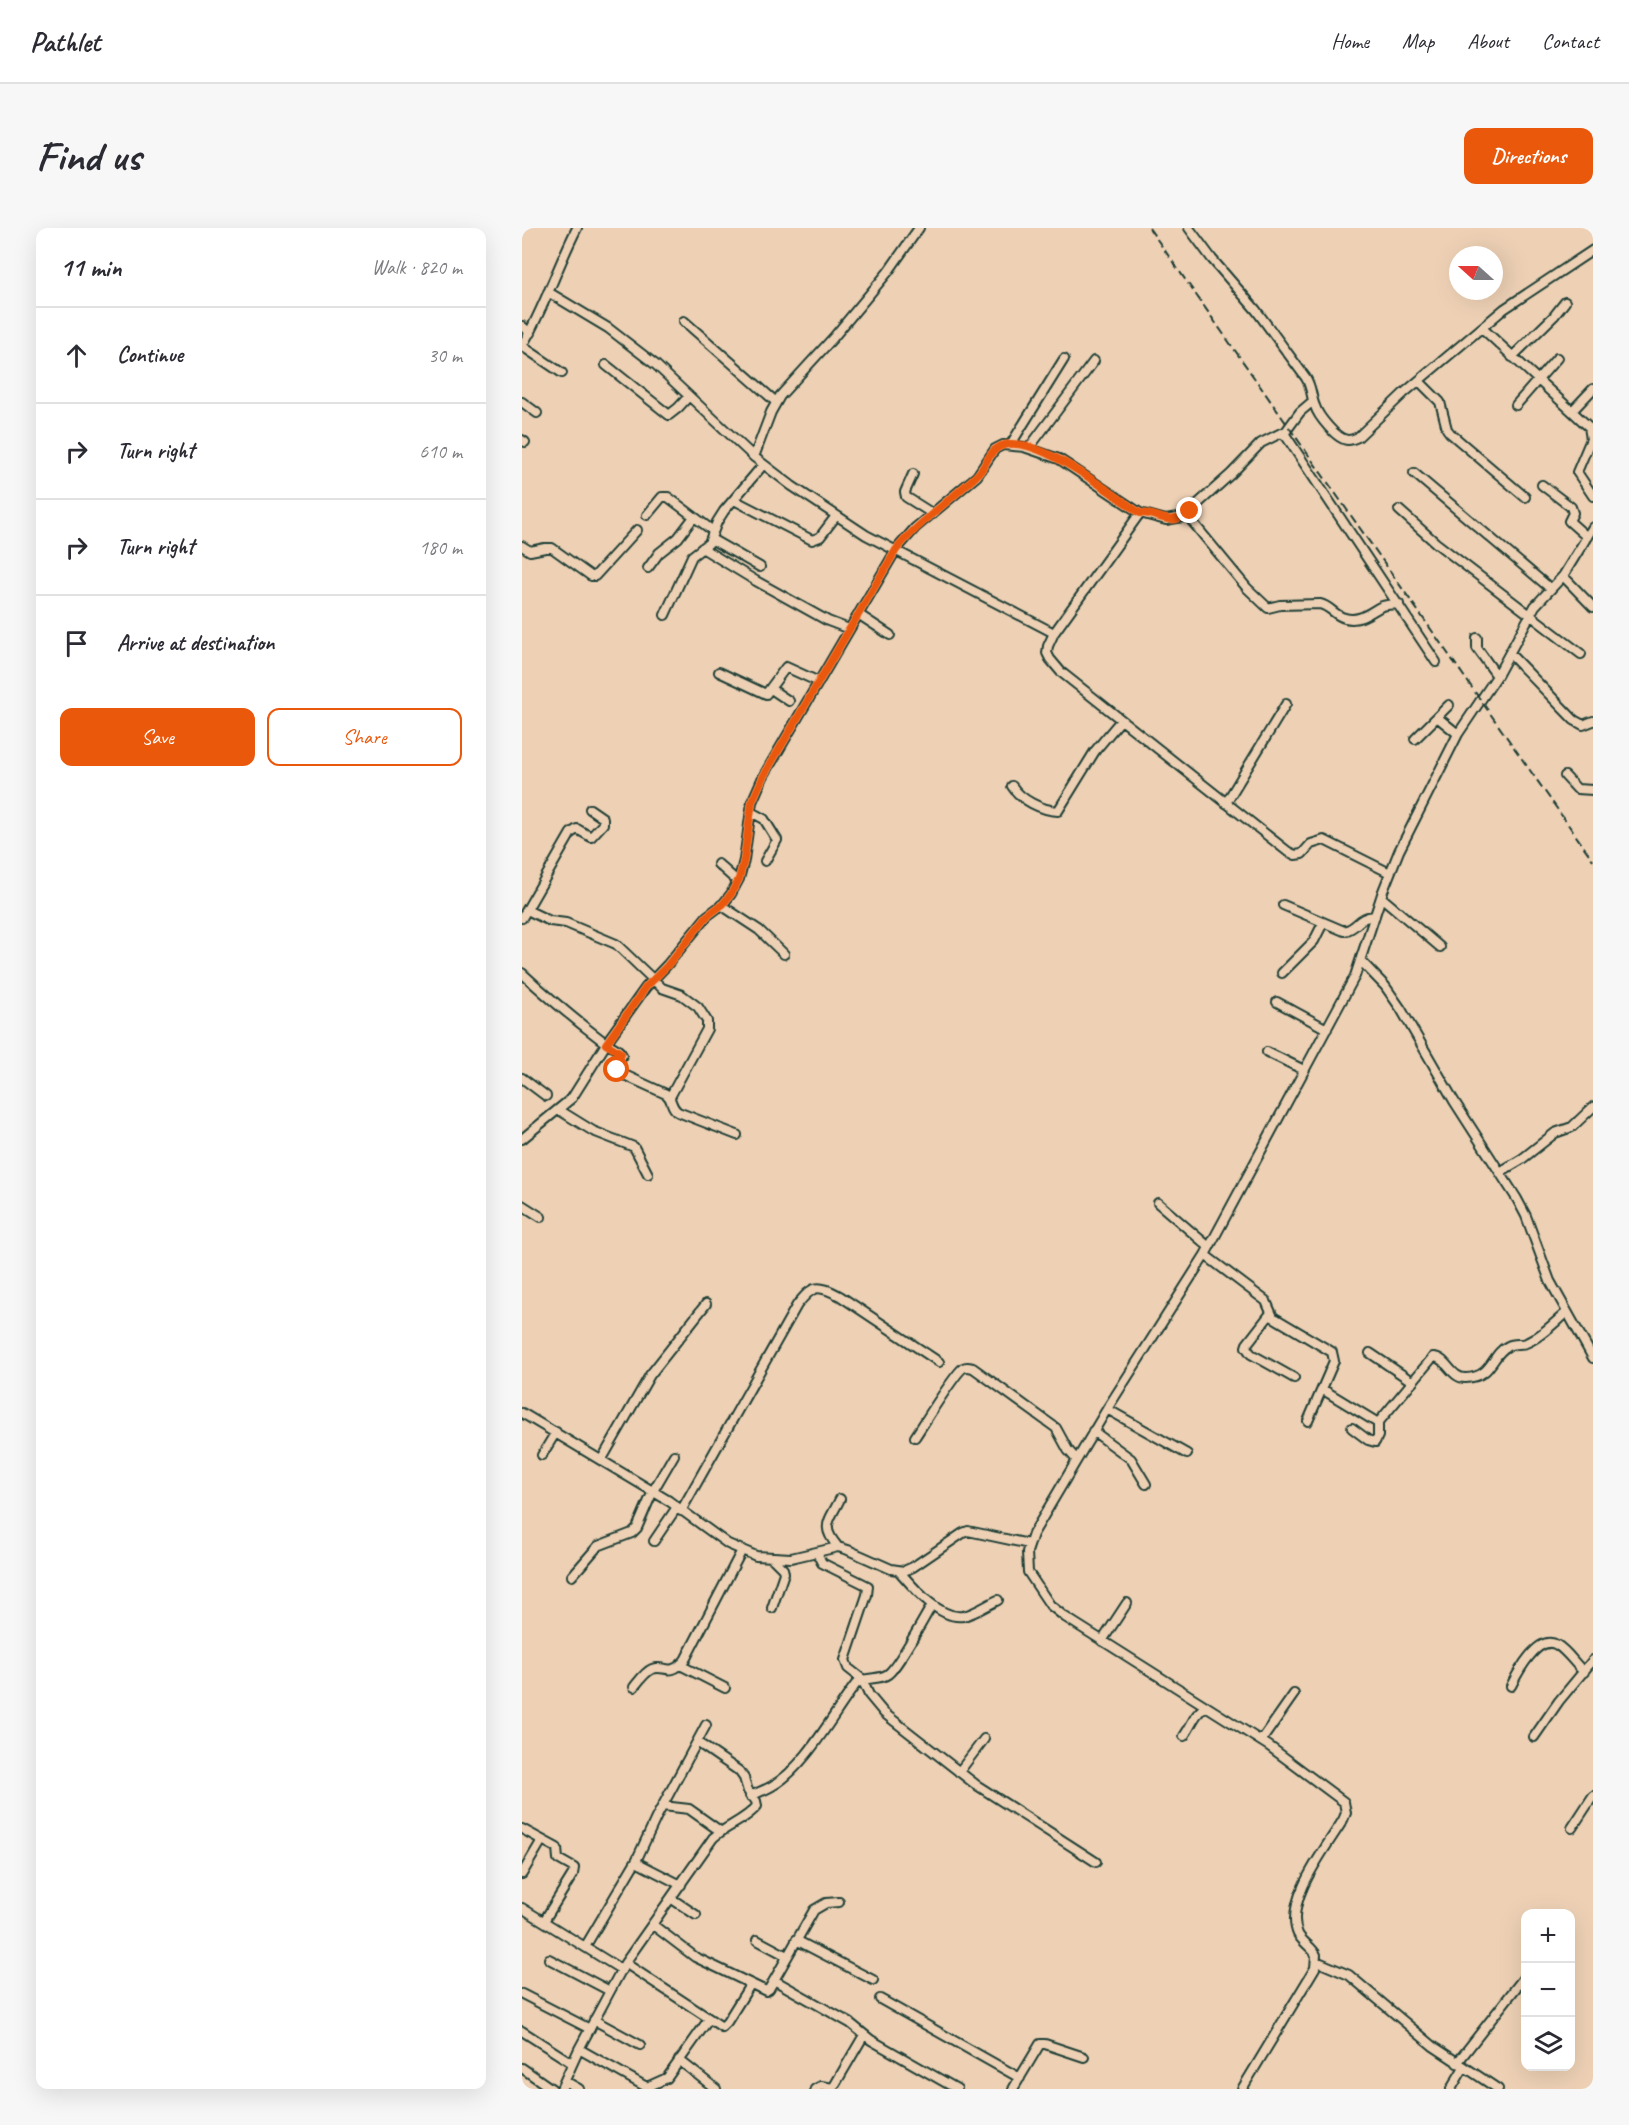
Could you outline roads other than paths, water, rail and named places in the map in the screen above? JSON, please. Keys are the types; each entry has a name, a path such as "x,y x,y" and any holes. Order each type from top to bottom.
{"street":[{"path":"562,373 522,346 577,228"},
{"path":"754,457 776,402 786,388 833,338 888,272 919,228"},
{"path":"1190,228 1212,259 1256,310 1306,378 1312,390 1316,410 1335,434 1349,441 1358,437 1419,381 1504,309 1593,250"},
{"path":"548,292 608,328 656,365 763,465 837,516 866,535 1054,633"},
{"path":"1512,357 1565,302"},
{"path":"684,321 776,402"},
{"path":"522,326 530,333"},
{"path":"1482,328 1585,422 1591,433 1577,472 1593,496"},
{"path":"1516,405 1557,358"},
{"path":"1011,444 1064,359"},
{"path":"1029,448 1094,361"},
{"path":"606,365 669,414 689,396"},
{"path":"1419,381 1440,402 1445,424 1450,433 1525,497"},
{"path":"1572,411 1593,389"},
{"path":"522,1139 559,1110 578,1090 606,1044 653,980 707,916 731,894 744,860 752,802 763,777 849,629 896,550 915,528 977,476 995,449 1011,444 1059,459 1140,513 1166,520 1176,520 1186,514 1231,474 1262,443 1274,435 1284,434 1300,412 1313,401"},
{"path":"522,402 537,413"},
{"path":"1284,434 1436,662"},
{"path":"665,615 692,556 709,543 724,511 763,465"},
{"path":"1414,473 1551,589"},
{"path":"913,474 905,492 906,497 933,514"},
{"path":"1542,485 1571,507 1573,513 1569,521 1587,537"},
{"path":"647,515 664,496 668,496 712,535 760,567"},
{"path":"734,500 812,540 820,537 837,516"},
{"path":"1399,510 1436,543 1581,654"},
{"path":"1140,513 1054,633 1048,646 1050,659 1061,672 1261,832 1295,855 1302,854 1311,844 1324,840 1390,873"},
{"path":"1186,514 1247,588 1268,608 1280,605 1320,604 1341,617 1351,619 1367,616 1383,606 1399,604"},
{"path":"648,568 659,553 678,538 694,517"},
{"path":"1242,2089 1306,1983 1316,1961 1313,1950 1297,1932 1297,1905 1304,1884 1343,1820 1346,1807 1339,1797 1261,1741 1102,1641 1050,1605 1028,1572 1029,1544 1093,1431 1207,1251 1327,1029 1361,962 1381,897 1399,851 1458,734 1497,676 1540,600 1563,576 1593,527"},
{"path":"522,546 530,551 552,548 591,576 595,576 637,530"},
{"path":"702,548 828,621 849,629"},
{"path":"1563,576 1593,607"},
{"path":"858,614 890,634"},
{"path":"1477,638 1477,648 1497,676"},
{"path":"1510,654 1574,720 1583,725 1593,721"},
{"path":"718,672 763,694 771,689 783,669 786,668 819,682"},
{"path":"771,689 789,702"},
{"path":"1226,803 1286,704"},
{"path":"1415,739 1449,705"},
{"path":"1437,717 1458,734"},
{"path":"1012,786 1022,798 1058,811 1095,752 1121,720"},
{"path":"1566,776 1577,789 1593,790"},
{"path":"522,918 571,833 577,829 591,837 603,824 603,818 590,809"},
{"path":"751,812 764,819 777,840 765,861"},
{"path":"718,864 737,881"},
{"path":"1381,897 1440,947"},
{"path":"721,905 759,930 784,954"},
{"path":"1283,905 1344,931 1350,930 1364,917 1375,916"},
{"path":"527,910 550,921 566,923 616,944 665,991 682,995 699,1007 707,1021 704,1035 669,1097 672,1107 678,1112 737,1135"},
{"path":"1282,973 1314,941 1323,923"},
{"path":"1361,962 1385,986 1401,1009 1454,1101 1526,1216 1550,1281 1593,1358"},
{"path":"522,973 557,1005 621,1053 617,1066 620,1073 669,1097"},
{"path":"1277,1002 1327,1029"},
{"path":"1267,1052 1304,1070"},
{"path":"522,1078 546,1096"},
{"path":"1500,1172 1522,1159 1555,1132 1572,1127 1593,1107"},
{"path":"559,1110 593,1131 634,1147 648,1174"},
{"path":"1158,1203 1207,1251 1266,1301 1271,1313 1277,1319 1332,1352 1334,1361 1308,1421"},
{"path":"522,1205 541,1216"},
{"path":"654,1541 679,1509 797,1305 807,1292 815,1287 825,1288 939,1362"},
{"path":"602,1460 650,1375 706,1304"},
{"path":"1352,1428 1368,1440 1375,1442 1378,1436 1378,1423 1433,1357 1442,1360 1459,1377 1477,1376 1492,1366 1498,1355 1509,1346 1528,1342 1567,1312"},
{"path":"1271,1313 1246,1347 1251,1354 1294,1378"},
{"path":"1370,1353 1413,1382"},
{"path":"915,1437 958,1374 967,1367 973,1368 1056,1428 1068,1450 1077,1459"},
{"path":"1322,1389 1378,1423"},
{"path":"1107,1408 1187,1454"},
{"path":"522,1413 653,1491 741,1552 772,1558 791,1558 838,1547"},
{"path":"1093,1431 1131,1459 1146,1484"},
{"path":"542,1455 556,1432"},
{"path":"572,1576 598,1545 633,1533 653,1491 674,1455"},
{"path":"840,1499 827,1525 827,1531 838,1547 899,1571 932,1605 956,1616 962,1616 998,1600"},
{"path":"899,1571 914,1567 968,1531 1029,1544"},
{"path":"634,1687 649,1671 658,1668 670,1670 685,1660 741,1552"},
{"path":"817,1552 822,1563 868,1586 845,1660 848,1668 862,1679 870,1695 884,1713 959,1772 1096,1862"},
{"path":"772,1558 784,1573 772,1608"},
{"path":"1102,1641 1127,1603"},
{"path":"750,1796 772,1786 790,1772 819,1738 843,1702 862,1679 881,1677 892,1669 932,1605"},
{"path":"1511,1686 1527,1659 1550,1643 1558,1646 1584,1672"},
{"path":"1533,1737 1593,1660"},
{"path":"680,1665 725,1688"},
{"path":"1261,1741 1294,1694"},
{"path":"1184,1736 1193,1723 1196,1713 1206,1706"},
{"path":"585,1947 636,1862 706,1725"},
{"path":"959,1772 984,1739"},
{"path":"579,2089 563,2085 579,2049 624,1967 708,1845 720,1832 757,1806 739,1771 697,1742"},
{"path":"1572,1828 1593,1796"},
{"path":"663,1806 689,1809 720,1832"},
{"path":"522,1829 557,1848 558,1859 572,1866 575,1871 544,1921"},
{"path":"522,1874 542,1840"},
{"path":"636,1862 681,1886"},
{"path":"672,1899 696,1915"},
{"path":"653,1925 694,1957 766,1991 814,1910 826,1903 839,1902"},
{"path":"522,1908 585,1947 624,1967 719,2027 725,2025 750,1985"},
{"path":"757,1940 787,1956"},
{"path":"796,1940 873,1980"},
{"path":"549,1959 610,1991"},
{"path":"1316,1961 1349,1975 1433,2046 1498,2089"},
{"path":"774,1980 850,2023 864,2035 957,2089"},
{"path":"1451,2089 1460,2065 1521,1982"},
{"path":"522,1994 590,2029"},
{"path":"880,1999 1020,2078"},
{"path":"579,2049 648,2088 667,2078 709,2019"},
{"path":"594,2020 640,2045"},
{"path":"522,2031 572,2063"},
{"path":"815,2089 821,2086 833,2088 864,2035"},
{"path":"1013,2089 1042,2043 1084,2057"},
{"path":"678,2060 716,2089"},
{"path":"522,2068 552,2089"}],"railway":[{"path":"1149,228 1593,860"}]}
